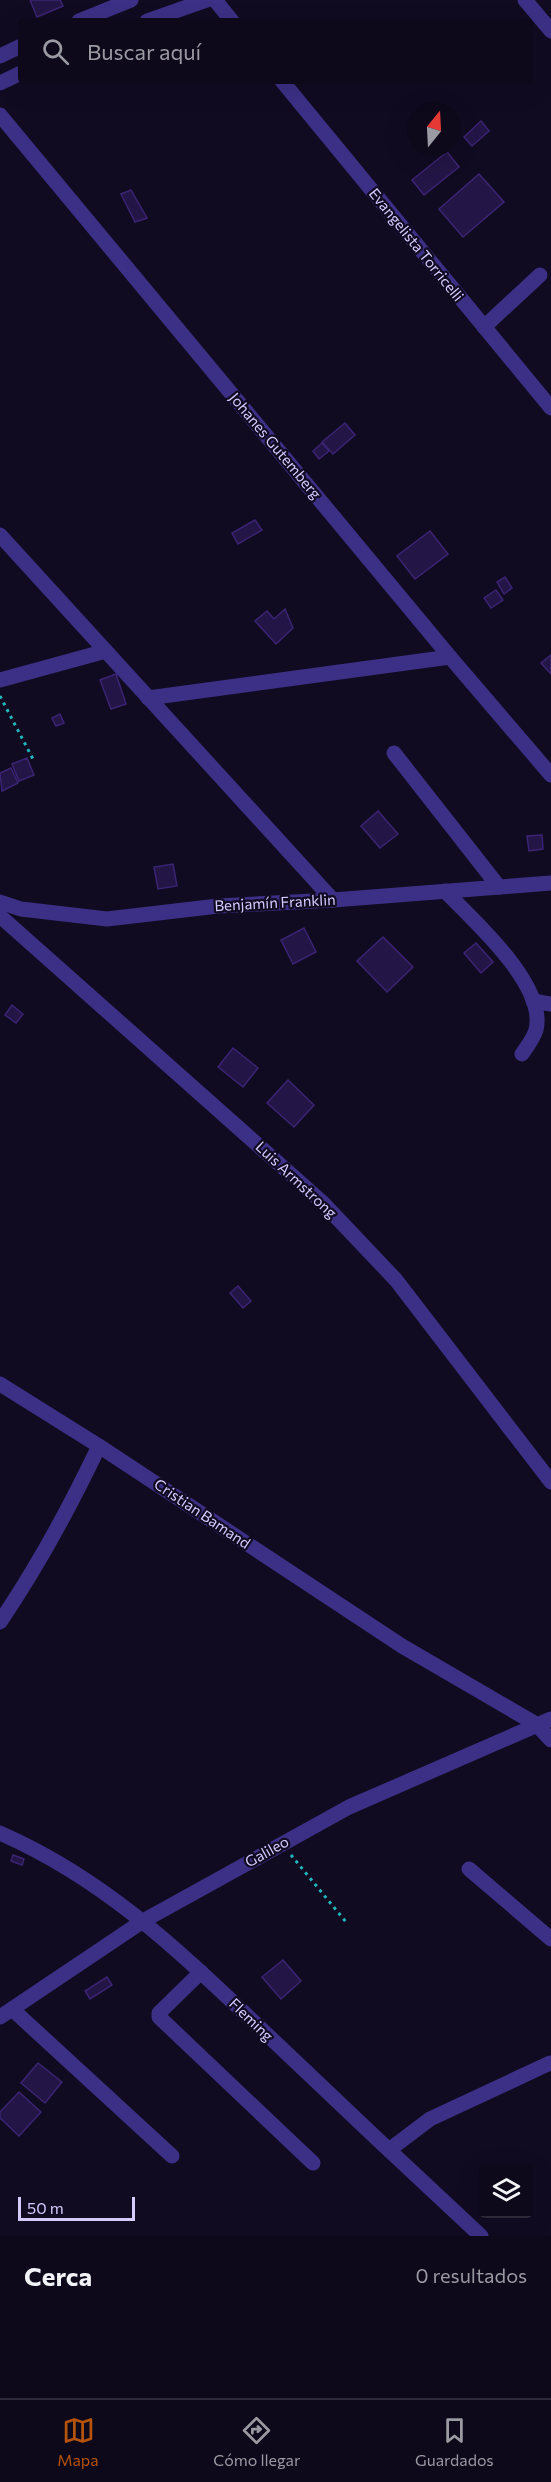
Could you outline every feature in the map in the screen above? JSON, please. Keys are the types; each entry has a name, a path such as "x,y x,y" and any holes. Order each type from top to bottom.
{"street":[{"path":"86,18 131,0"},
{"path":"156,18 207,0"},
{"path":"215,0 230,18"},
{"path":"525,0 551,32"},
{"path":"0,56 18,47"},
{"path":"0,82 18,75"},
{"name":"Evangelista Torricelli","path":"284,84 484,327 549,402"},
{"name":"Johanes Gutemberg","path":"0,115 450,657 551,775"},
{"path":"484,327 540,275"},
{"path":"0,535 333,900"},
{"path":"0,680 106,651"},
{"path":"148,698 450,657"},
{"path":"393,753 500,887"},
{"name":"Benjamín Franklin","path":"0,902 21,909 107,919 218,906 333,900 551,883"},
{"path":"445,891 509,959 533,1001 537,1021 536,1030 522,1054"},
{"name":"Luis Armstrong","path":"0,916 321,1202 396,1280 551,1482"},
{"path":"533,1001 551,1004"},
{"name":"Cristian Bamand","path":"0,1384 99,1446 402,1646 536,1724 551,1740"},
{"path":"0,1622 25,1586 69,1508 99,1446"},
{"name":"Galileo","path":"6,2013 144,1921 350,1807 551,1719"},
{"name":"Fleming","path":"0,1833 38,1850 81,1875 144,1921 481,2236"},
{"path":"469,1869 551,1939"},
{"path":"201,1972 159,2013 159,2016 314,2163"},
{"path":"6,2013 172,2156"},
{"path":"388,2150 430,2119 550,2063"}],"path":[{"path":"0,696 34,761"},
{"path":"282,1844 346,1922"}],"building":[{"path":"30,0 60,0 63,6 37,17"},
{"path":"481,121 489,131 472,146 464,137"},
{"path":"442,156 450,156 459,167 424,195 412,180"},
{"path":"479,174 504,202 463,237 439,209"},
{"path":"131,190 147,218 135,222 121,194"},
{"path":"345,423 355,435 333,454 322,442"},
{"path":"322,443 329,451 319,459 313,451"},
{"path":"255,520 262,530 238,544 232,533"},
{"path":"430,531 448,554 415,579 397,556"},
{"path":"505,577 512,588 504,594 497,582"},
{"path":"496,590 503,600 491,608 484,598"},
{"path":"285,609 293,628 276,644 255,621 267,611 274,619"},
{"path":"551,655 551,674 541,663"},
{"path":"116,674 126,704 111,709 100,680"},
{"path":"60,714 64,723 56,726 52,718"},
{"path":"27,758 34,775 19,781 12,764"},
{"path":"11,768 18,783 2,791 0,773"},
{"path":"378,811 398,834 380,848 361,826"},
{"path":"542,835 543,849 529,851 527,836"},
{"path":"173,864 177,886 158,889 154,867"},
{"path":"304,928 316,952 293,964 281,940"},
{"path":"383,937 413,967 387,992 357,961"},
{"path":"476,943 493,962 481,973 464,953"},
{"path":"12,1005 23,1014 16,1023 5,1015"},
{"path":"233,1048 258,1068 243,1087 218,1067"},
{"path":"288,1080 314,1105 294,1127 267,1103"},
{"path":"238,1286 251,1301 243,1308 230,1293"},
{"path":"13,1855 24,1859 22,1865 11,1861"},
{"path":"283,1960 301,1981 281,1999 262,1977"},
{"path":"107,1977 112,1985 90,1999 85,1991"},
{"path":"38,2063 62,2082 45,2103 21,2083"},
{"path":"19,2092 41,2112 19,2136 0,2118 0,2112"}]}
